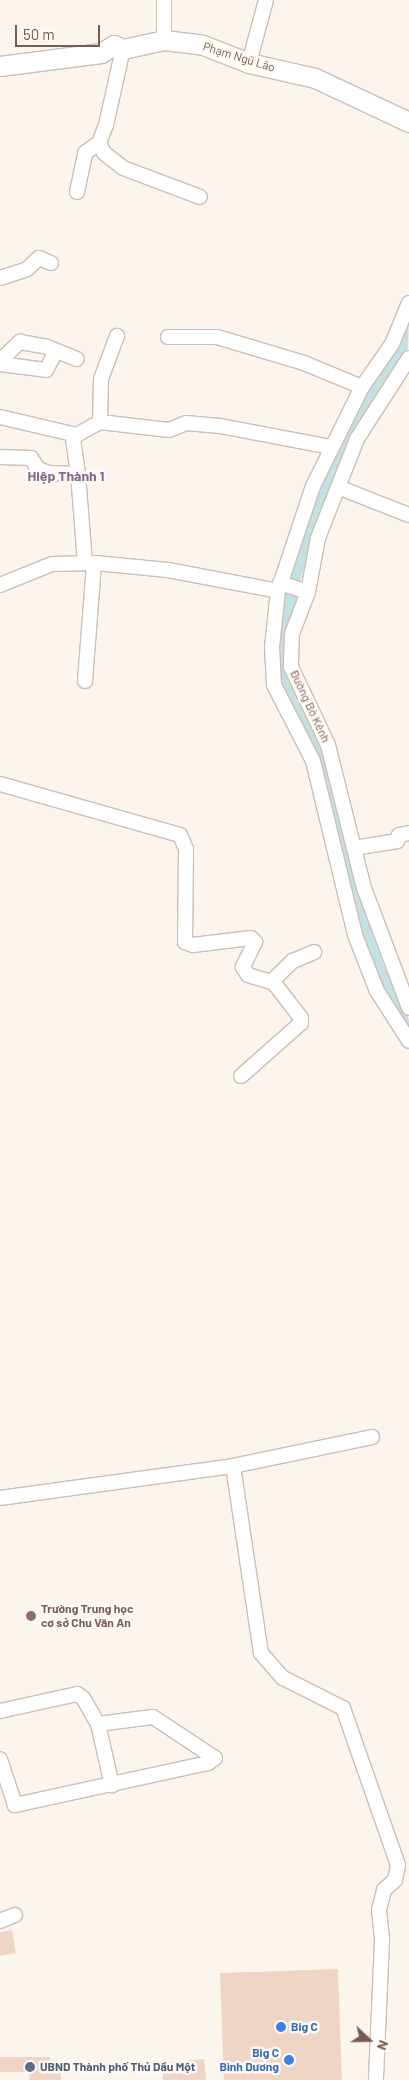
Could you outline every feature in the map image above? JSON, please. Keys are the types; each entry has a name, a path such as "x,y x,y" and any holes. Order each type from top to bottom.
{"street":[{"path":"164,0 164,40"},
{"path":"249,63 266,0"},
{"name":"Phạm Ngũ Lão","path":"0,66 101,53 114,45 123,49 164,40 203,45 249,63 315,78 409,122"},
{"path":"77,192 85,153 99,143 123,49"},
{"path":"99,143 104,153 123,168 200,197"},
{"path":"0,278 27,269 39,258 51,263"},
{"path":"409,303 392,344 362,387 313,486 281,586 272,647 274,686 312,761 355,935 377,991 409,1041"},
{"path":"100,422 101,380 117,336"},
{"path":"168,337 217,337 304,363 362,387"},
{"path":"0,362 20,342 56,351 77,359"},
{"path":"0,362 46,370 56,351"},
{"name":"Đường Bờ Kênh","path":"409,358 405,374 357,440 318,538 292,634 291,667 328,745 354,848 409,1008"},
{"path":"0,417 77,435"},
{"path":"85,681 90,563 73,446 77,435 100,422 169,430 186,423 220,426 332,447"},
{"path":"0,457 31,458 38,468 49,473 78,474"},
{"path":"338,488 409,515"},
{"path":"0,585 52,564 90,563 168,570 305,591"},
{"path":"0,784 180,835 186,850 185,942 193,945 251,938 254,942 243,967 253,978 272,981 301,1018 300,1022 241,1076"},
{"path":"354,848 397,841 399,835 409,832"},
{"path":"272,981 293,961 314,952"},
{"path":"0,1498 233,1466 372,1437"},
{"path":"233,1466 261,1653 283,1678 343,1708 398,1865 395,1880 384,1890 379,1910 382,1940 376,2080"},
{"path":"0,1711 76,1694 83,1698 98,1724 112,1785"},
{"path":"0,1759 15,1805 208,1763 215,1758 154,1718 98,1724"},
{"path":"0,1921 15,1915"}],"water":[{"path":"409,318 408,348 318,523 299,585 287,657 328,762 355,877 383,964 409,1020 409,1031 393,1010 358,925 278,676 277,638 289,571 334,453 372,380 393,356"}],"building":[{"path":"12,1930 16,1953 0,1956 0,1932"},
{"name":"Big C","path":"338,1969 342,2080 224,2080 220,1973"},
{"name":"UBND Thành phố Thủ Dầu Một","path":"0,2057 50,2057 50,2063 61,2062 61,2080 30,2080 29,2072 0,2072"},
{"path":"204,2059 206,2080 163,2080 162,2063"}],"place":[{"name":"Trường Trung học cơ sở Chu Văn An","path":"31,1616"},
{"name":"Big C","path":"281,2027"},
{"name":"Big C Bình Dương","path":"289,2060"},
{"name":"UBND Thành phố Thủ Dầu Một","path":"30,2067"}],"district":[{"name":"Hiệp Thành 1","path":"66,476"}]}
